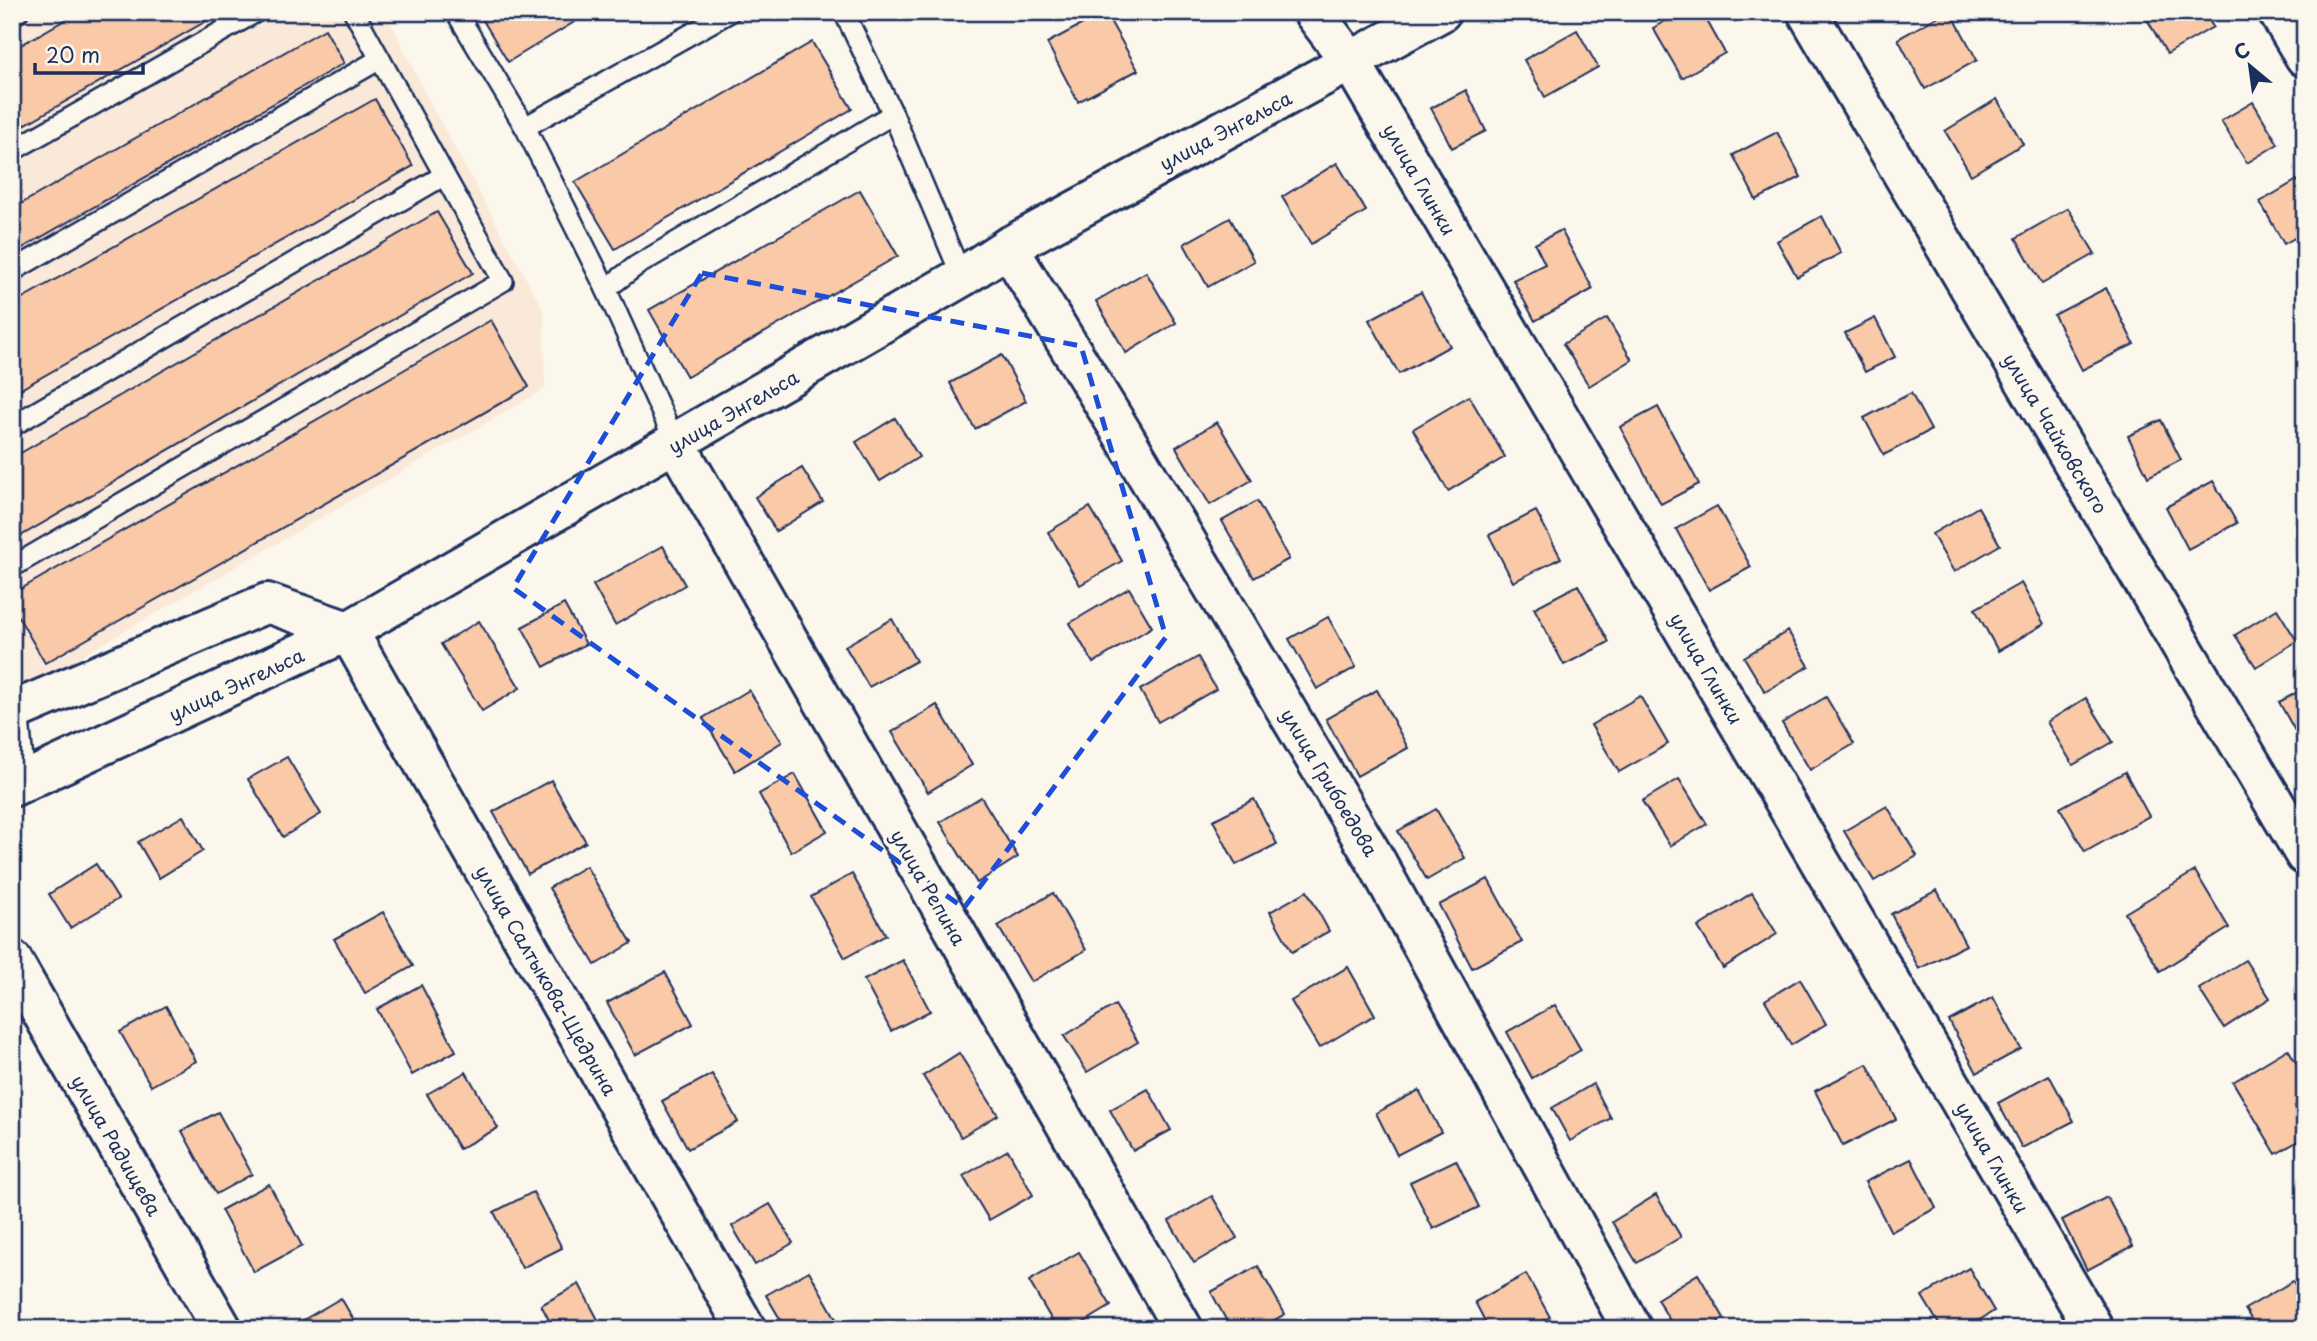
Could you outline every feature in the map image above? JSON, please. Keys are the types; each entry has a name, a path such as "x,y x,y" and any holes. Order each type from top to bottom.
{"street":[{"name":"улица Глинки","path":"1313,12 1351,62 2094,1329"},
{"name":"улица Энгельса","path":"19,784 348,631 676,444 962,277 1008,247 1441,12"},
{"name":"улица Чайковского","path":"1807,12 2305,855"},
{"path":"2278,12 2305,57"},
{"name":"улица Грибоедова","path":"1008,247 1115,421 1377,863 1632,1329"},
{"name":"улица Репина","path":"676,444 1183,1329"},
{"path":"15,703 267,603 348,631"},
{"name":"улица Салтыкова-Щедрина","path":"348,631 746,1329"},
{"name":"улица Радищева","path":"12,960 222,1329"}],"lane":[{"path":"12,16 18,12"},
{"path":"12,151 256,12"},
{"path":"12,567 503,281 354,12"},
{"path":"456,12 525,127 606,289 676,444"},
{"path":"525,127 730,12"},
{"path":"844,12 893,114 962,277"},
{"path":"12,271 380,59"},
{"path":"606,289 636,266 893,114"},
{"path":"12,426 443,176"},
{"path":"15,703 19,784"}],"highlighted area":[{"path":"702,273 1081,346 1166,637 964,908 513,588"}],"shaded area":[{"path":"12,12 386,12 429,101 544,311 545,389 12,696"}],"building":[{"path":"79,12 222,12 12,132 12,50"},
{"path":"478,12 591,12 508,62"},
{"path":"1105,12 1138,70 1078,102 1047,43"},
{"path":"1681,12 1702,12 1725,53 1682,78 1653,28"},
{"path":"1946,12 1951,12 1977,60 1925,89 1898,39"},
{"path":"2204,12 2213,27 2167,54 2144,14"},
{"path":"325,29 344,63 12,254 12,209"},
{"path":"1577,30 1598,67 1545,97 1524,60"},
{"path":"812,42 852,109 615,249 575,182"},
{"path":"1466,90 1486,131 1452,148 1431,108"},
{"path":"375,99 413,166 12,394 12,304"},
{"path":"1997,99 2023,144 1971,175 1945,131"},
{"path":"2253,102 2278,144 2247,163 2221,121"},
{"path":"1777,132 1801,177 1756,200 1733,155"},
{"path":"1337,163 1366,211 1311,244 1282,197"},
{"path":"2297,180 2305,192 2305,232 2284,244 2260,202"},
{"path":"860,190 898,256 687,377 649,310"},
{"path":"2068,208 2095,254 2042,284 2016,238"},
{"path":"437,212 473,273 12,541 12,458"},
{"path":"1822,216 1841,253 1797,277 1777,241"},
{"path":"1230,218 1254,261 1208,287 1184,244"},
{"path":"1561,230 1593,289 1535,321 1513,280 1545,264 1535,244"},
{"path":"1146,272 1176,323 1126,353 1096,301"},
{"path":"2106,288 2134,344 2082,370 2054,315"},
{"path":"1421,292 1450,346 1399,374 1369,320"},
{"path":"1607,318 1632,360 1589,386 1563,344"},
{"path":"1875,318 1895,357 1865,372 1845,333"},
{"path":"491,320 529,387 45,663 12,606 12,594"},
{"path":"1002,355 1026,401 975,429 950,383"},
{"path":"1911,393 1931,430 1884,455 1864,418"},
{"path":"1469,396 1505,457 1448,491 1413,429"},
{"path":"1658,407 1699,484 1661,504 1620,427"},
{"path":"895,418 919,457 880,481 856,442"},
{"path":"2161,420 2181,460 2148,477 2128,436"},
{"path":"1217,422 1252,480 1210,505 1176,447"},
{"path":"802,468 823,502 776,531 755,497"},
{"path":"2213,481 2237,523 2188,549 2166,507"},
{"path":"1257,501 1289,559 1254,578 1222,521"},
{"path":"1717,506 1751,567 1709,590 1676,529"},
{"path":"1090,507 1122,561 1080,585 1048,532"},
{"path":"1978,507 2000,545 1954,572 1932,534"},
{"path":"1536,511 1561,558 1513,582 1489,535"},
{"path":"663,546 685,585 615,625 593,585"},
{"path":"2021,583 2044,624 1998,651 1975,609"},
{"path":"1578,585 1609,642 1564,665 1534,608"},
{"path":"1129,588 1152,627 1093,663 1070,623"},
{"path":"564,604 586,644 544,667 522,627"},
{"path":"2277,609 2297,641 2256,667 2235,635"},
{"path":"1328,617 1356,667 1317,689 1289,639"},
{"path":"892,619 916,661 869,687 845,646"},
{"path":"479,621 520,688 482,711 441,644"},
{"path":"1788,631 1809,666 1765,692 1744,657"},
{"path":"1198,657 1216,689 1158,722 1140,690"},
{"path":"2305,688 2305,749 2279,702"},
{"path":"749,690 782,742 735,771 703,718"},
{"path":"1377,690 1408,748 1357,776 1326,719"},
{"path":"1640,696 1668,744 1619,772 1591,725"},
{"path":"1826,697 1854,744 1810,770 1782,723"},
{"path":"2086,698 2113,742 2073,765 2047,722"},
{"path":"937,705 972,765 928,792 892,732"},
{"path":"287,757 321,814 283,837 248,779"},
{"path":"2125,772 2149,816 2085,852 2060,808"},
{"path":"795,774 827,831 791,852 759,794"},
{"path":"1679,779 1707,824 1670,846 1642,801"},
{"path":"551,780 586,842 528,874 493,812"},
{"path":"981,797 1018,857 977,883 940,822"},
{"path":"1254,799 1277,844 1236,865 1213,820"},
{"path":"1887,806 1917,856 1874,881 1844,831"},
{"path":"1436,809 1465,858 1427,880 1398,831"},
{"path":"183,816 203,851 159,878 138,842"},
{"path":"96,864 118,899 70,928 49,894"},
{"path":"586,866 632,943 595,965 549,888"},
{"path":"2195,871 2229,928 2160,971 2125,913"},
{"path":"852,874 886,935 845,958 811,897"},
{"path":"1488,879 1522,942 1472,968 1439,905"},
{"path":"1937,890 1966,945 1919,969 1891,914"},
{"path":"1307,891 1329,931 1292,952 1270,912"},
{"path":"1053,893 1086,950 1031,982 998,926"},
{"path":"1752,893 1777,934 1723,968 1698,927"},
{"path":"383,912 413,966 365,993 334,939"},
{"path":"903,960 930,1011 891,1031 864,980"},
{"path":"2245,960 2270,998 2224,1028 2199,989"},
{"path":"1348,967 1375,1015 1319,1048 1291,1001"},
{"path":"665,972 693,1024 635,1055 607,1003"},
{"path":"1800,979 1826,1024 1791,1045 1765,1000"},
{"path":"421,985 456,1051 412,1075 377,1009"},
{"path":"1993,997 2021,1049 1977,1073 1949,1021"},
{"path":"1115,1005 1138,1042 1087,1072 1064,1036"},
{"path":"1555,1005 1581,1050 1532,1078 1507,1032"},
{"path":"166,1006 196,1061 151,1086 120,1032"},
{"path":"2288,1049 2305,1077 2305,1100 2295,1106 2305,1123 2305,1137 2276,1154 2233,1082"},
{"path":"959,1053 998,1115 961,1137 923,1076"},
{"path":"1867,1064 1896,1119 1843,1146 1815,1091"},
{"path":"466,1072 498,1128 459,1149 427,1094"},
{"path":"712,1074 738,1122 688,1149 662,1101"},
{"path":"2049,1075 2074,1121 2022,1148 1998,1103"},
{"path":"1593,1084 1611,1118 1570,1141 1552,1108"},
{"path":"1148,1089 1171,1130 1133,1151 1110,1110"},
{"path":"1419,1090 1441,1132 1397,1155 1376,1113"},
{"path":"218,1112 252,1174 216,1194 182,1131"},
{"path":"1008,1150 1033,1195 989,1220 963,1176"},
{"path":"1911,1159 1936,1208 1891,1232 1865,1182"},
{"path":"1456,1160 1479,1207 1433,1229 1410,1182"},
{"path":"269,1184 302,1246 254,1272 221,1210"},
{"path":"533,1192 562,1248 522,1268 494,1212"},
{"path":"1656,1195 1681,1237 1637,1263 1612,1222"},
{"path":"1212,1196 1237,1238 1194,1263 1169,1221"},
{"path":"2107,1197 2133,1246 2087,1270 2062,1220"},
{"path":"770,1204 793,1243 755,1265 732,1226"},
{"path":"1079,1252 1111,1306 1073,1329 1057,1329 1029,1281"},
{"path":"1258,1266 1285,1314 1258,1329 1231,1329 1211,1292"},
{"path":"1969,1268 1994,1311 1965,1329 1942,1329 1922,1296"},
{"path":"809,1271 840,1326 834,1329 786,1329 766,1295"},
{"path":"1526,1274 1550,1317 1528,1329 1489,1329 1475,1302"},
{"path":"1698,1274 1724,1318 1707,1329 1675,1329 1657,1299"},
{"path":"2293,1281 2305,1300 2305,1325 2299,1329 2257,1329 2245,1309"},
{"path":"579,1284 603,1329 554,1329 541,1305"},
{"path":"341,1298 359,1329 288,1329"}]}
